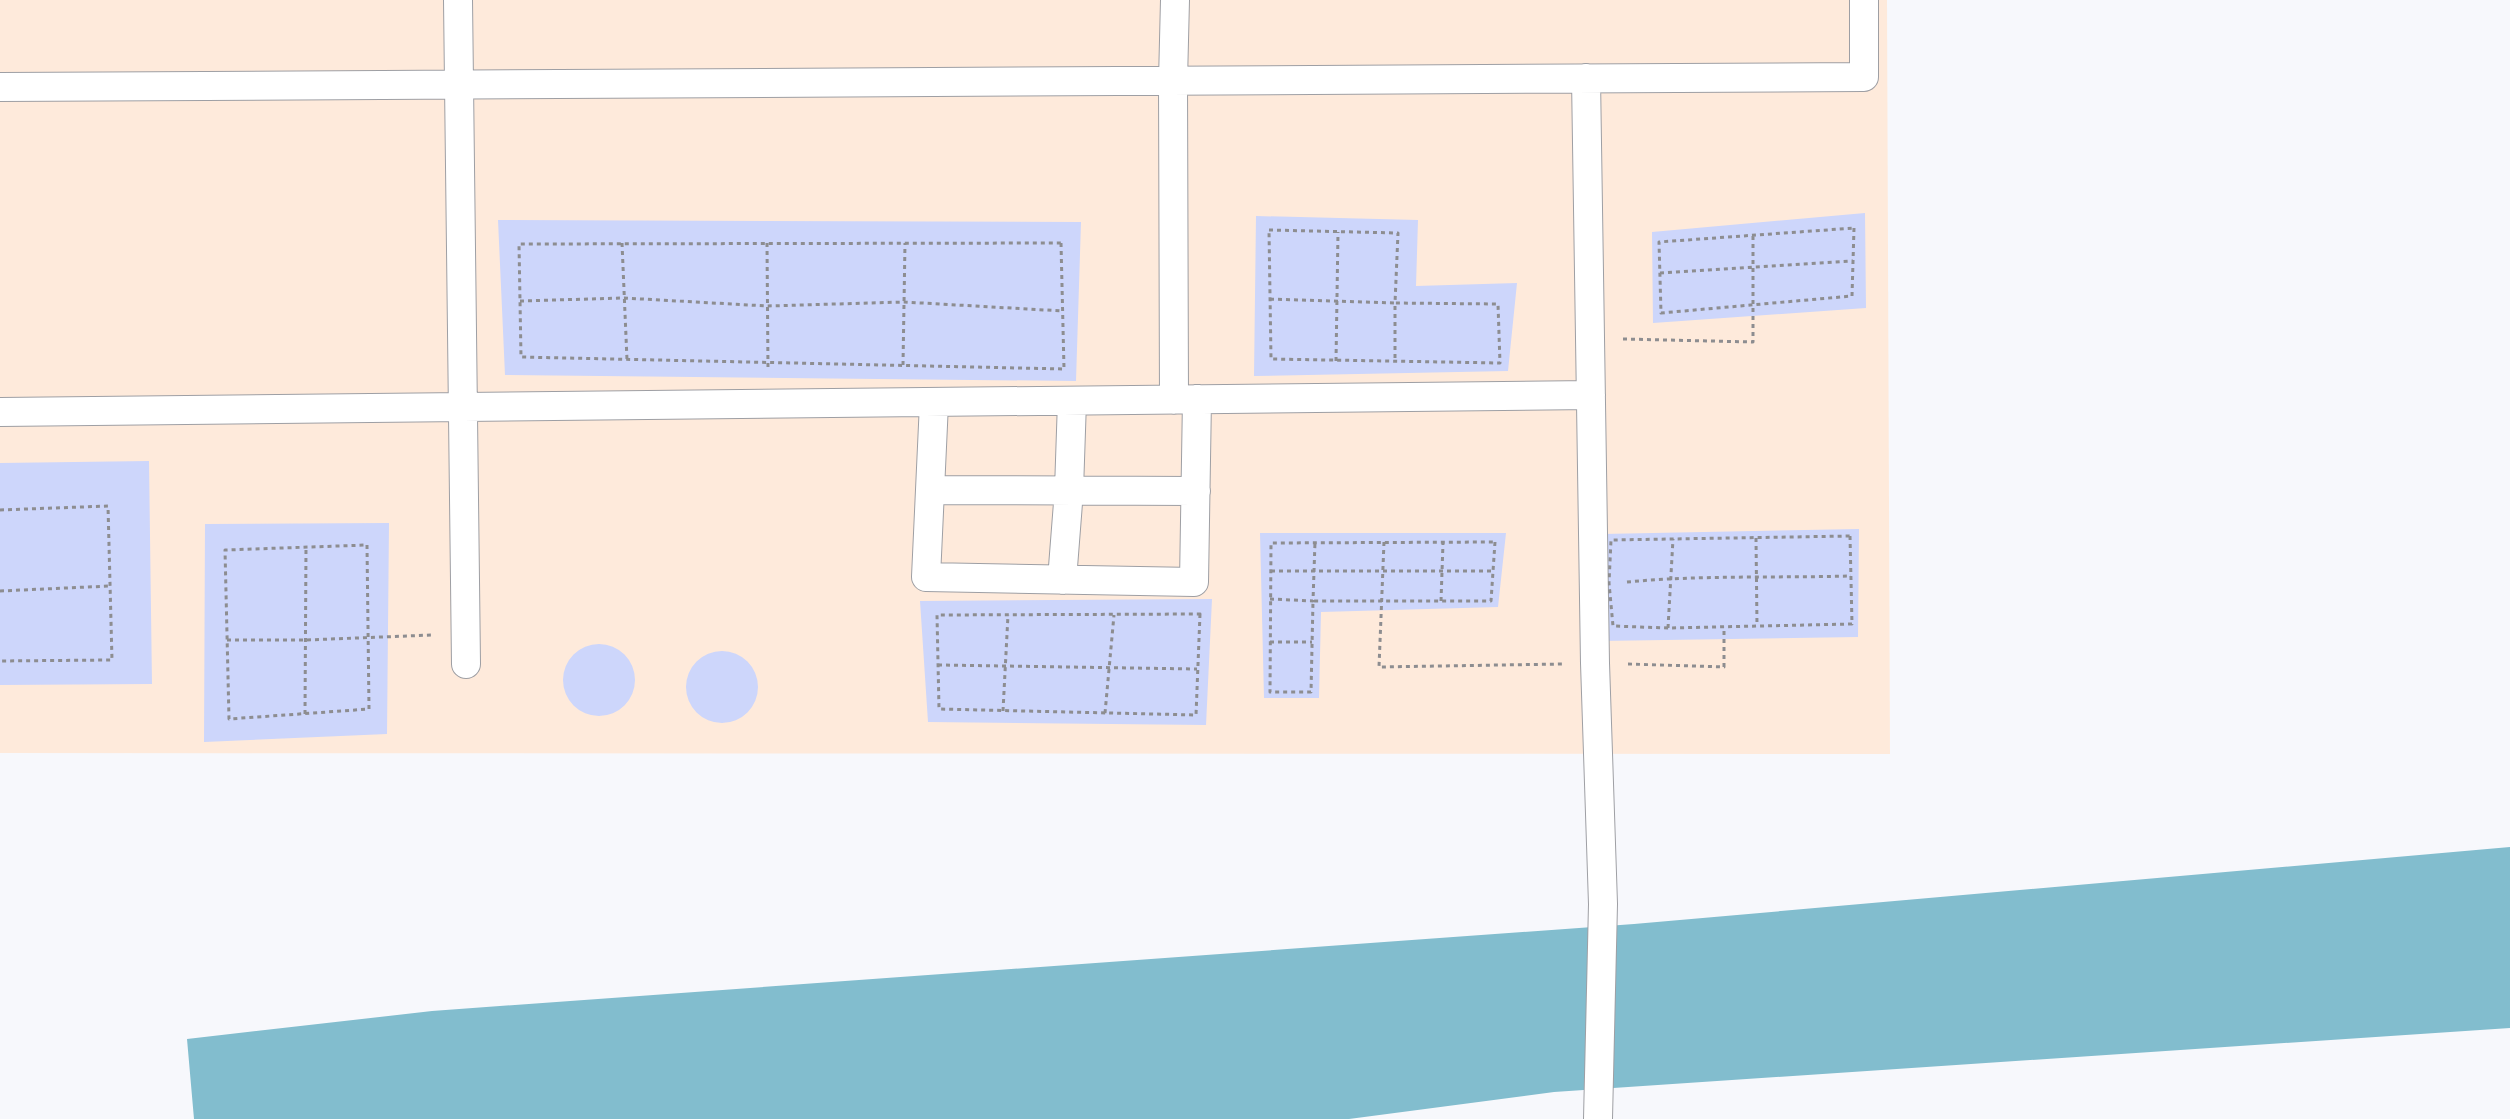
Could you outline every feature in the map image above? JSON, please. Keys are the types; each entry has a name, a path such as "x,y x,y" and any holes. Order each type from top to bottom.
{"street":[{"path":"458,0 466,664"},
{"path":"934,403 926,577 1194,582 1196,491 1186,400 1173,81 1175,0"},
{"path":"0,87 1864,77 1864,0"},
{"path":"1586,78 1595,663 1603,904 1597,1111"},
{"path":"0,412 1591,395"},
{"path":"1062,580 1069,490 1072,401"},
{"path":"930,490 1196,491"}],"path":[{"path":"1854,228 1852,296 1661,313 1660,242 1753,235 1854,228"},
{"path":"1270,299 1395,303 1498,304 1500,363 1271,359 1270,299 1270,230 1398,232 1395,303 1395,361"},
{"path":"1333,398 1336,360 1335,301 1338,232"},
{"path":"1590,338 1753,342 1753,235"},
{"path":"767,243 768,363"},
{"path":"767,243 1061,243 1064,369 521,357 520,244 767,243"},
{"path":"903,365 906,243"},
{"path":"622,244 626,360"},
{"path":"1660,273 1853,261"},
{"path":"520,301 624,298 767,306 904,302 1063,311"},
{"path":"0,510 108,506 112,660 0,661"},
{"path":"1850,536 1852,624 1668,628 1613,626 1609,583 1610,540 1673,539 1850,536"},
{"path":"1756,538 1757,626"},
{"path":"1668,628 1673,539"},
{"path":"1270,599 1313,601 1491,601 1495,542 1315,542 1271,543 1270,599 1270,692 1311,692 1313,601 1315,542"},
{"path":"1384,542 1380,667 1595,663 1724,667 1724,626"},
{"path":"1441,601 1443,542"},
{"path":"367,546 369,709 230,719 225,550 306,547 367,546"},
{"path":"305,714 306,547"},
{"path":"1271,571 1493,571"},
{"path":"1609,583 1671,578 1757,579 1851,576"},
{"path":"0,591 110,586"},
{"path":"1003,711 1008,614"},
{"path":"1008,614 1200,614 1196,715 939,709 937,615 1008,614"},
{"path":"1105,713 1114,614"},
{"path":"227,640 306,640 466,633"},
{"path":"1270,642 1312,642"},
{"path":"938,665 1198,668"}],"shaded area":[{"path":"0,0 1887,0 1890,754 0,753"}],"water":[{"path":"2510,847 2510,1028 1554,1092 1349,1119 194,1119 187,1039 432,1011 1634,924"}],"building":[{"path":"1865,213 1866,308 1653,323 1652,232"},
{"path":"1256,216 1418,220 1416,286 1517,283 1508,371 1254,376"},
{"path":"498,220 1081,222 1076,381 505,375"},
{"path":"149,461 152,684 0,685 0,463"},
{"path":"389,523 387,734 204,742 205,524"},
{"path":"1859,529 1858,637 1599,641 1602,534"},
{"path":"1260,533 1506,533 1498,607 1321,612 1319,698 1264,698"},
{"path":"1212,599 1206,725 928,722 920,601"},
{"path":"606,644 625,654 633,666 635,680 633,694 625,706 613,714 592,716 573,706 565,694 563,673 573,654 585,646"},
{"path":"729,651 748,661 756,673 758,687 756,701 748,713 736,721 715,723 696,713 688,701 686,680 696,661 708,653"}]}
